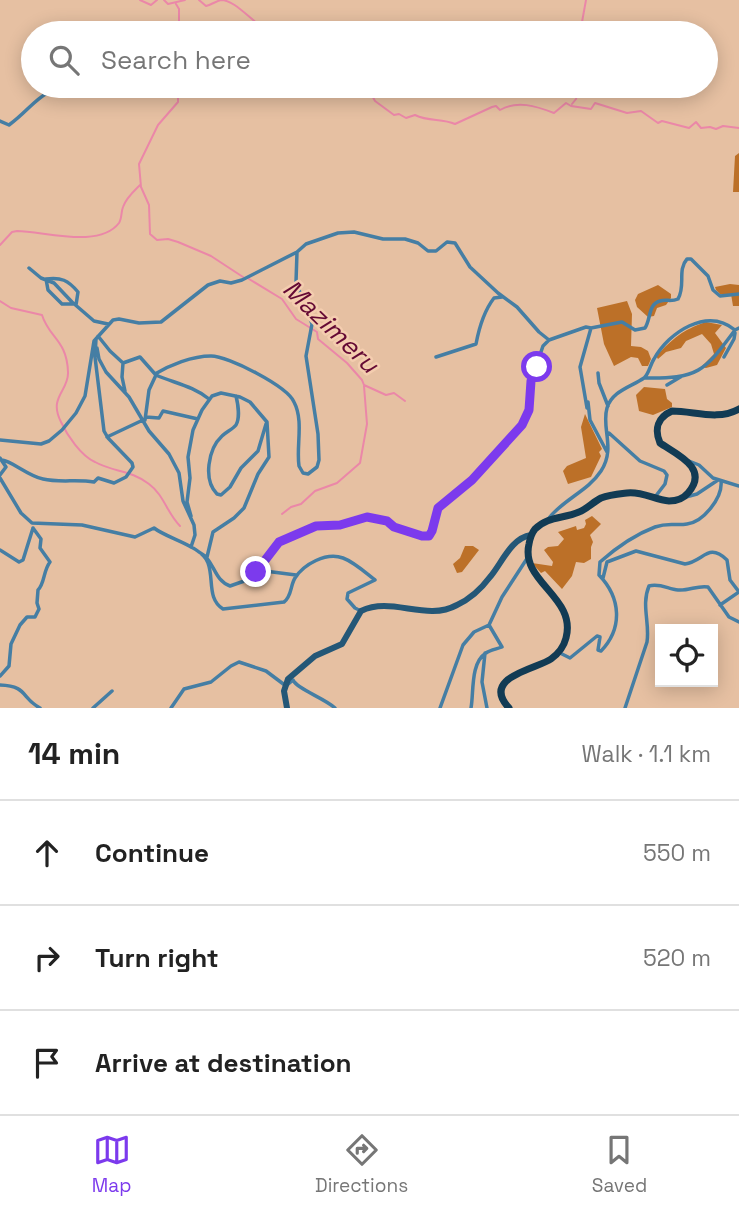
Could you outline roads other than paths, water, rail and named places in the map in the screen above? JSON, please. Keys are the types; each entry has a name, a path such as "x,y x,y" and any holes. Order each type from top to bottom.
{"main road":[{"path":"287,708 285,685 291,676 312,658 342,644 361,611 381,605 407,610 438,611 452,608 471,597 490,578 508,551 550,518 577,513 601,498 617,494 635,492 670,501 684,497 695,480 689,461 660,443 656,430 663,416 672,411 680,411 716,416 730,414 739,409"},
{"path":"509,708 503,688 510,676 541,664 558,652 567,635 564,612 556,597 534,574 528,557 531,535"}],"street":[{"path":"0,121 9,125 40,98"},
{"path":"0,440 41,444 62,430 79,409 85,396 92,347 97,336 108,324 119,319 136,323 161,321 208,285 220,281 238,282 298,252 306,244 344,232 405,240 418,243 428,251 436,251 444,243 452,242 459,248 470,267 517,307 549,340"},
{"path":"144,420 148,394 156,375 171,366 212,356 247,369 275,384 295,402 299,419 298,457 301,471 308,474 314,471 319,460 319,449 306,356 312,324 296,282 298,252"},
{"path":"33,526 82,525 135,537 154,528 207,557 219,579 227,586 247,581 279,542 316,526 340,525 367,517 429,536 438,508 472,480 522,425 529,410 531,381 543,346 549,340 586,327 622,322 635,330 643,329 648,324 651,309 657,302 678,299 682,289 682,266 688,259 708,276 713,290 720,296 739,294"},
{"path":"29,268 54,283 95,321 108,324"},
{"path":"46,279 57,277 72,285 78,292 76,304"},
{"path":"46,279 48,290 62,304 76,304"},
{"path":"436,358 476,344 491,301 496,297 504,297"},
{"path":"644,378 664,346 683,329 701,321 713,321 737,329"},
{"path":"591,328 580,367 590,420 607,454"},
{"path":"724,357 737,329"},
{"path":"667,385 711,362 737,329"},
{"path":"97,336 123,363"},
{"path":"97,336 100,362 126,393 151,434 169,454 177,471 181,496 191,516"},
{"path":"1,459 41,478 94,482 98,478 114,484 126,477 133,467 104,430 95,356 97,336"},
{"path":"123,363 139,357 156,375 194,388 209,399"},
{"path":"123,363 122,377 126,393"},
{"path":"598,373 608,406"},
{"path":"550,518 561,505 596,479 606,463 608,406 618,393 644,378 684,375"},
{"path":"191,547 195,534 187,500 191,434 209,399 218,393 236,396 250,402 267,422 267,463 258,474 244,508 232,520 213,532 207,557"},
{"path":"236,396 236,425 218,441 210,459 210,484 217,494 221,495 228,490 241,468 258,451 267,422"},
{"path":"107,437 144,420 159,418 163,411 198,419"},
{"path":"609,433 640,461 664,471 667,475 665,484 655,497"},
{"path":"0,676 9,666 11,644 20,625 27,617 35,617 39,609 38,590 42,586 44,570 50,562 40,548 41,539 21,513 0,477 6,467 1,459"},
{"path":"689,461 720,481 739,486"},
{"path":"684,497 697,494 720,481"},
{"path":"558,652 570,658 597,636 600,638 598,650 601,651 614,635 614,599 610,588 599,575 600,562 631,538 651,529 666,524 686,525 699,520 720,496 720,481"},
{"path":"0,550 13,560 23,560 33,526"},
{"path":"200,552 209,564 214,601 223,609 284,601 289,598 296,575 314,561 344,558 375,580 348,593 346,599 361,611"},
{"path":"603,580 607,562 632,552 684,564 713,552 727,560 730,580 739,592 720,605"},
{"path":"440,708 463,645 474,632 489,625 502,597 528,557"},
{"path":"257,570 296,575"},
{"path":"625,708 649,632 645,608 649,586 658,584 677,590 703,586 711,590 729,617 739,622"},
{"path":"471,708 476,669 485,653 502,647 489,625"},
{"path":"485,653 482,682 487,708"},
{"path":"171,708 184,689 211,682 236,663 266,671 285,685 293,680 297,686 321,696 335,708"},
{"path":"0,685 12,685 26,693 34,705 40,708"},
{"path":"93,708 112,691"}],"waterway":[{"path":"140,0 151,5 157,0"},
{"name":"Mazimeru","path":"164,0 168,4 185,0"},
{"path":"199,0 206,6 221,0 227,1 255,21"},
{"path":"582,21 586,0"},
{"name":"Mazimeru","path":"176,4 179,21"},
{"name":"Mazimeru","path":"178,98 178,102 158,125 139,164 141,187 149,205 150,234 157,240 168,239 211,256 243,277"},
{"path":"373,98 394,115 399,114 406,118 415,115 455,124 496,106 500,110 513,105 527,105 554,113 566,103 591,109 595,103 627,113 641,111 658,123 662,121 689,128 696,122 701,128 739,128"},
{"path":"572,104 576,98"},
{"path":"0,245 12,232 17,231 71,237 85,237 110,231 119,223 124,204 140,185"},
{"name":"Mazimeru","path":"249,279 282,299 296,319 317,332 318,339 347,363 364,385 386,395 394,393 405,401"},
{"path":"0,301 11,308 42,315 61,346 68,372 57,406 64,427 75,445 95,462 136,476 149,484 180,526"},
{"path":"282,514 301,504 315,491 337,483 360,463 367,424 364,386"}]}
